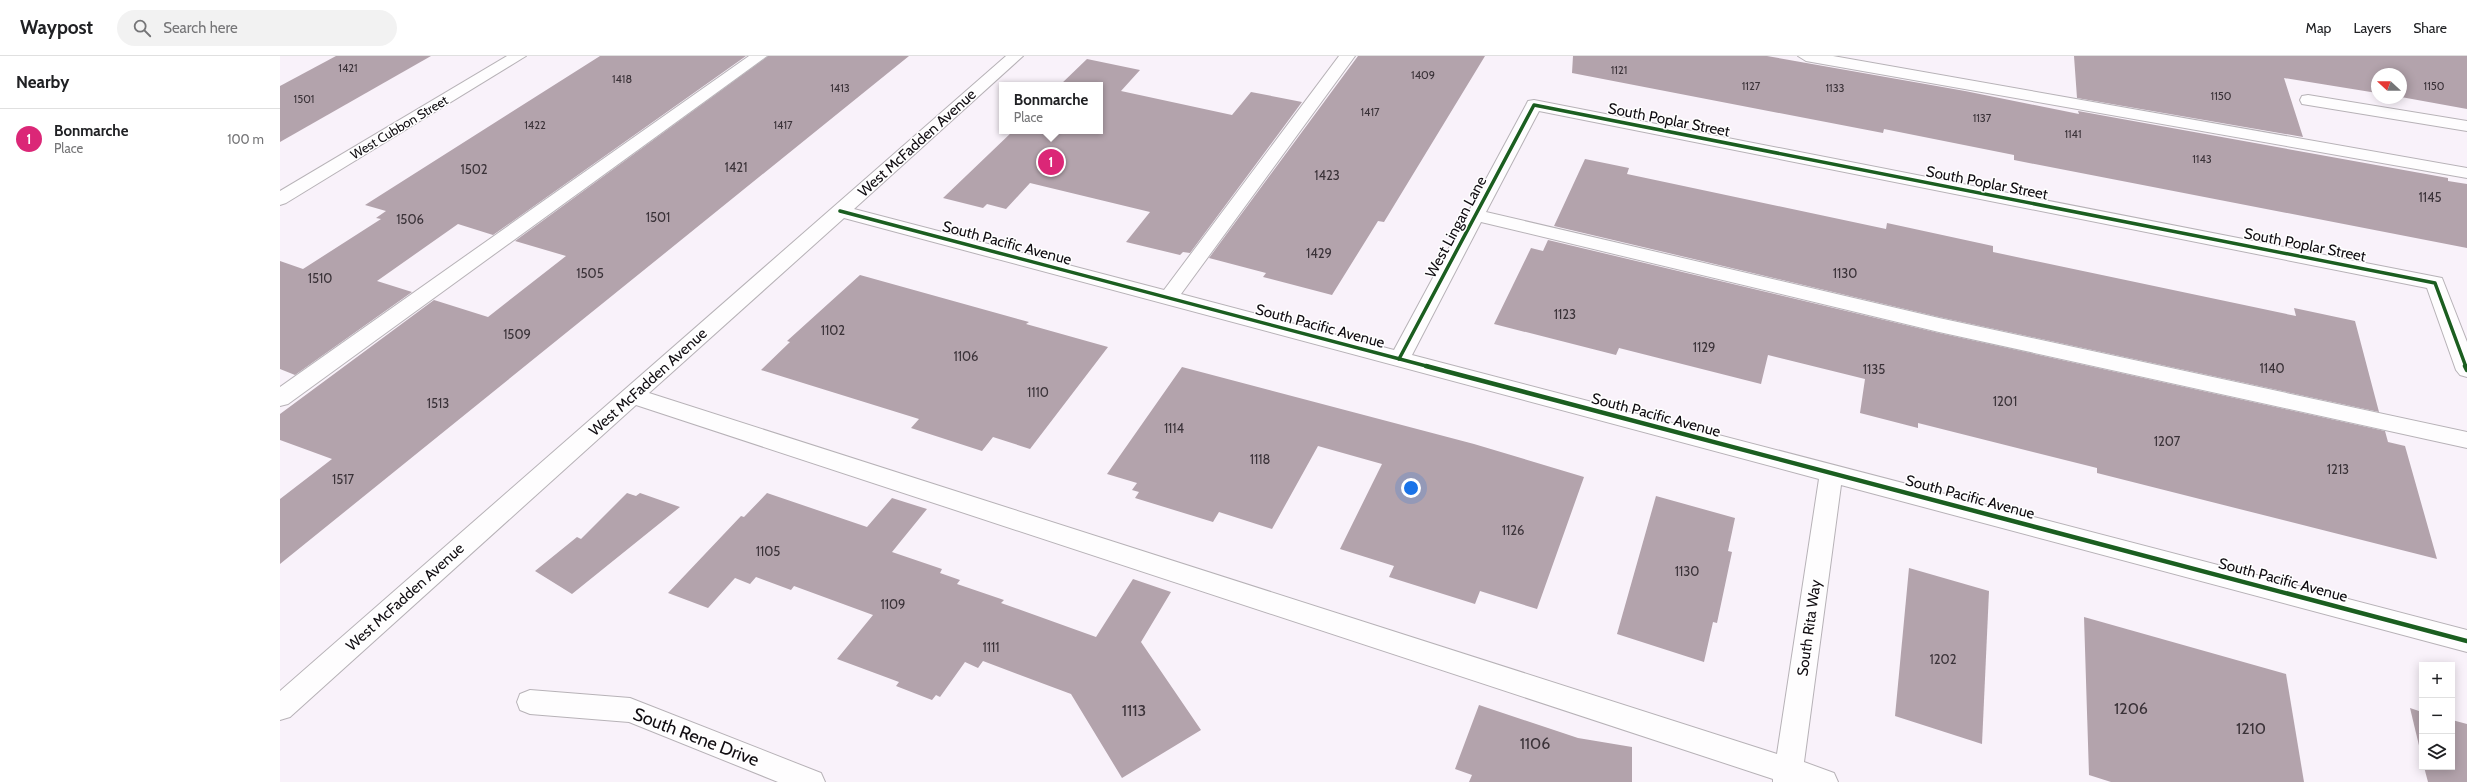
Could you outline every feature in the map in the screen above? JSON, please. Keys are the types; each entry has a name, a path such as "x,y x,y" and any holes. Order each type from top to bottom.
{"street":[{"name":"West Cubbon Street","path":"280,199 518,56"},
{"path":"280,398 760,56"},
{"name":"West McFadden Avenue","path":"280,708 1015,56"},
{"path":"1168,298 1347,56"},
{"path":"1806,56 2467,173"},
{"path":"2308,100 2467,126"},
{"name":"West Lingan Lane","path":"1399,359 1534,106"},
{"name":"South Poplar Street","path":"1534,106 2436,283 2467,370"},
{"name":"South Pacific Avenue","path":"840,211 2467,641"},
{"path":"1476,215 1939,325 2467,440"},
{"path":"632,396 1788,776 1824,782"},
{"name":"South Rita Way","path":"1788,776 1831,473"},
{"name":"South Rene Drive","path":"530,702 630,710 811,782"}],"building":[{"path":"336,56 431,56 280,142 280,86"},
{"path":"600,56 746,56 493,235 458,224 377,281 412,292 295,375 280,369 280,261 303,269 381,219 376,218 386,211 365,205"},
{"path":"768,56 909,56 280,564 280,499 332,459 280,440 280,414 434,300 488,317 566,256 515,241"},
{"path":"1358,56 1485,56 1384,222 1378,221 1332,295 1263,277 1266,273 1209,258"},
{"path":"1573,56 1767,56 1965,91 2079,114 2078,111 2448,178 2448,181 2467,184 2467,248 2014,160 2014,155 1884,129 1883,133 1572,73"},
{"path":"2074,56 2467,56 2467,109 2407,98 2407,68 2371,68 2371,92 2284,78 2303,137 2077,98"},
{"path":"1087,59 1140,70 1121,91 1232,115 1251,92 1302,102 1190,253 1183,252 1180,255 1126,242 1150,212 1030,183 1006,209 987,204 983,208 943,198 1010,134 1103,134 1103,82 1063,82"},
{"path":"1585,159 1629,168 1627,174 1886,229 1887,223 1993,246 1993,252 2296,316 2294,308 2355,321 2379,412 1939,317 1554,226"},
{"path":"1548,240 1939,333 2385,431 2388,442 2405,446 2437,559 2097,473 2097,468 1918,423 1918,428 1860,413 1865,379 1768,355 1761,384 1619,348 1616,355 1494,324 1531,248 1543,251"},
{"path":"860,275 1029,322 1026,324 1108,347 1030,449 993,437 982,451 911,428 919,419 761,370 790,342 787,341"},
{"path":"1182,367 1474,444 1584,477 1537,609 1480,591 1475,604 1389,577 1394,566 1340,549 1382,464 1318,446 1272,529 1219,512 1213,522 1135,498 1139,492 1132,490 1137,483 1107,474"},
{"path":"627,493 636,496 640,493 680,507 572,594 535,571 577,537 581,539"},
{"path":"767,493 867,527 892,498 927,509 892,552 942,569 940,573 960,580 957,584 1004,600 1001,603 1096,637 1133,579 1171,592 1141,642 1201,730 1122,778 1071,694 983,661 978,668 965,662 940,697 936,695 932,700 896,686 899,682 837,659 873,615 794,586 791,590 756,577 750,584 735,578 708,608 668,593 741,516 744,517"},
{"path":"1656,496 1735,518 1728,551 1732,552 1717,623 1713,622 1704,662 1617,634"},
{"path":"1909,568 1989,591 1982,744 1895,716"},
{"path":"2084,617 2286,674 2304,782 2111,782 2089,775"},
{"path":"1479,705 1578,738 1632,747 1632,782 1469,782 1472,775 1455,769"},
{"path":"2410,708 2419,711 2419,746"},
{"path":"2455,721 2467,724 2467,782 2428,782 2425,770 2455,770"}],"cycle path":[{"path":"1399,359 1534,105 2435,283 2467,370"},
{"path":"840,211 2467,641"}],"place":[{"name":"Bonmarche","path":"1051,162"}]}
